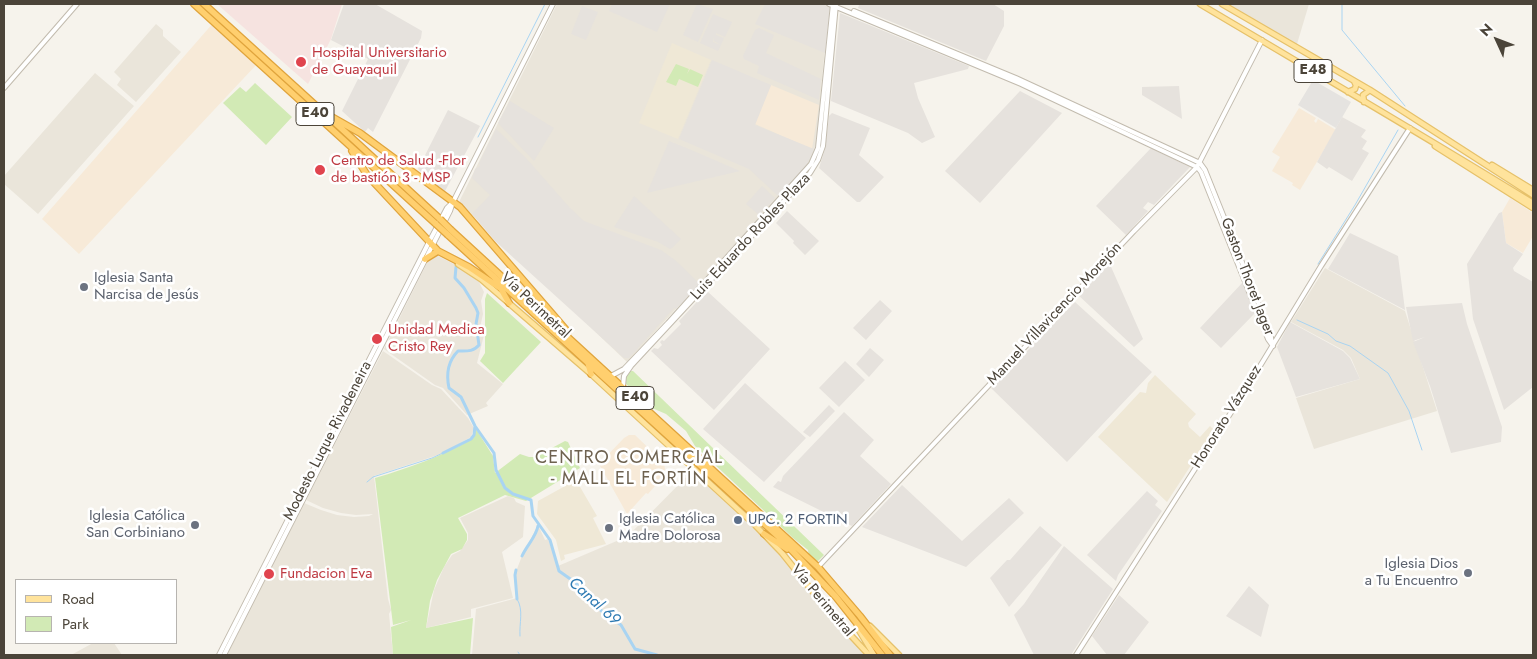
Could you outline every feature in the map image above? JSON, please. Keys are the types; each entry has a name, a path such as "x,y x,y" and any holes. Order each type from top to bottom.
{"highway":[{"name":"Vía Perimetral","path":"194,4 348,144 623,386 818,567 890,655"},
{"name":"Vía Perimetral","path":"204,4 323,112 438,222"},
{"path":"323,112 360,133 460,207 584,352"},
{"path":"348,144 367,174 438,251 469,267 519,300"},
{"name":"Vía Perimetral","path":"450,232 497,280 797,556 847,610 882,655"},
{"path":"425,259 438,251"},
{"path":"497,280 509,303"},
{"path":"588,363 591,374"},
{"path":"764,534 797,556"}],"main road":[{"name":"E48","path":"1200,4 1533,203"},
{"name":"E48","path":"1222,4 1354,80 1533,195"},
{"path":"1347,92 1355,89 1354,80"},
{"path":"1364,103 1363,95 1370,90"},
{"name":"E48","path":"1432,141 1435,146 1533,208"},
{"name":"E48","path":"1462,149 1479,156 1533,190"},
{"name":"Vía Perimetral","path":"438,251 473,273 591,374 764,534 782,553 830,613 869,655"},
{"name":"Vía Perimetral","path":"847,610 874,655"},
{"name":"Vía Perimetral","path":"860,616 899,655"}],"street":[{"path":"4,88 77,4"},
{"name":"Modesto Luque Rivadeneira","path":"219,655 431,243 450,210 552,4"},
{"path":"834,4 1016,78 1198,165"},
{"name":"Luis Eduardo Robles Plaza","path":"611,376 624,369 686,304 811,164 818,148 834,4"},
{"name":"Luis Eduardo Robles Plaza","path":"623,386 624,376 631,366 815,168 823,146 834,4"},
{"name":"Manuel Villavicencio Morejón","path":"818,567 1198,165 1262,40"},
{"name":"Honorato Vázquez","path":"1076,655 1410,128"},
{"name":"Gaston Thoret Jager","path":"1198,165 1205,170 1270,332 1272,346"},
{"name":"Modesto Luque Rivadeneira","path":"224,655 425,259 431,243"},
{"path":"278,539 278,543 281,545"},
{"path":"264,567 266,569 265,575"},
{"path":"224,655 225,645"}],"shaded area":[{"name":"Hospital Universitario de Guayaquil","path":"217,4 342,4 331,39 308,84"},
{"path":"344,4 375,4 422,31 421,38 373,132 368,128 365,132 342,111 368,59 331,40"},
{"path":"557,4 829,4 816,144 807,167 627,362 460,203"},
{"path":"612,4 670,4 657,32 609,11"},
{"path":"697,4 713,9 698,42 683,35"},
{"path":"765,4 822,4 830,7 825,53 755,24"},
{"path":"857,4 993,4 1004,11 1004,26 986,61 858,8 859,5"},
{"path":"1228,4 1309,4 1297,44"},
{"path":"582,6 598,12 586,40 571,34"},
{"path":"840,13 969,66 968,69 914,83 918,98 935,137 922,143 908,133 831,101"},
{"path":"713,14 732,22 725,37 716,33 716,35 724,38 721,45 718,51 700,43"},
{"path":"214,22 258,63 79,254 42,219"},
{"path":"156,24 163,30 163,36 181,52 136,102 117,85 121,79 114,72"},
{"path":"759,28 774,35 766,53 821,79 819,100 757,73 759,66 744,59 743,56 755,30"},
{"path":"672,43 711,60 678,139 639,123"},
{"path":"712,60 771,85 755,125 814,149 805,170 782,194 777,195 749,169 679,139"},
{"path":"95,73 134,106 38,214 4,184 4,176"},
{"path":"1313,80 1351,102 1336,128 1298,105"},
{"path":"771,85 819,105 812,149 755,124"},
{"path":"1179,86 1182,119 1142,95 1142,87"},
{"path":"1020,91 1062,113 980,203 945,171"},
{"path":"510,101 554,128 534,161 498,123"},
{"path":"1299,108 1316,118 1314,121 1316,123 1318,119 1336,130 1300,190 1292,185 1293,183 1272,171 1280,157 1272,152"},
{"path":"448,110 480,126 444,193 418,169"},
{"path":"832,113 870,128 859,155 884,177 860,202 857,202 819,168 825,149 829,116"},
{"path":"1342,117 1366,130 1361,137 1367,141 1362,149 1369,153 1352,181 1317,162"},
{"path":"496,129 526,158 584,221 661,250 675,260 700,284 676,309 674,308 629,358 624,358 495,241 472,214 490,195 472,178 475,169 480,166 479,163"},
{"path":"669,141 689,149 740,171 647,193"},
{"path":"1151,148 1190,167 1154,205 1148,202 1143,208 1148,211 1126,235 1096,206"},
{"path":"762,186 775,198 759,215 746,204"},
{"path":"634,196 681,239 672,248 670,249 658,242 614,227"},
{"path":"1510,198 1533,213 1533,236 1523,253 1506,243 1502,212"},
{"path":"787,211 819,241 805,255 776,223"},
{"path":"1502,212 1506,243 1523,254 1513,268 1514,271 1533,282 1533,387 1504,410 1473,319 1467,264 1499,213"},
{"path":"1350,233 1398,256 1405,310 1328,269"},
{"path":"436,255 460,267 478,280 484,292 481,301 483,314 481,323 484,335 477,363 503,384 486,403 488,406 467,415 443,388 435,385 384,349 428,261"},
{"path":"1108,260 1143,339 1134,347 1077,294"},
{"path":"1325,268 1405,311 1437,411 1314,449 1296,398 1360,379 1351,358 1343,350 1291,322"},
{"path":"1243,282 1255,313 1221,348 1200,328"},
{"path":"707,291 770,349 714,410 651,351 654,348 658,349 662,345 660,342 664,341 681,324 679,321"},
{"path":"880,300 892,311 866,340 853,328"},
{"path":"1075,302 1152,372 1067,462 991,388"},
{"path":"1462,303 1467,324 1502,427 1501,442 1451,453 1430,386 1413,342 1425,337 1413,341 1406,307"},
{"path":"1290,322 1343,351 1350,358 1360,379 1296,397 1277,347"},
{"path":"870,348 884,360 869,377 856,364"},
{"path":"383,351 432,385 441,389 468,418 474,428 471,437 441,454 374,476 388,599 391,610 389,614 393,655 227,655 304,503 337,515 354,517 373,514 356,515 341,513 323,508 306,500"},
{"path":"845,361 865,380 839,407 819,388"},
{"path":"1155,375 1196,414 1188,423 1189,427 1200,437 1210,426 1214,430 1167,502 1098,437 1140,392 1146,393 1148,383"},
{"path":"745,383 806,438 764,482 703,429"},
{"path":"829,405 835,411 810,437 803,432"},
{"path":"844,412 874,440 860,456 891,484 852,526 773,487 778,481 781,482 783,476"},
{"path":"629,435 635,435 664,463 665,469 664,473 654,484 655,486 627,514 599,464"},
{"path":"693,470 779,553 864,655 472,655 476,609 517,598 515,574 538,525 545,540 548,539 558,566 625,539"},
{"path":"576,480 597,516 593,518 606,544 564,555 565,559 561,561 556,540 537,514 538,501"},
{"path":"902,485 962,541 1009,498 1024,513 966,567 862,527"},
{"path":"1147,491 1158,501 1155,505 1162,511 1118,575 1116,581 1087,555"},
{"path":"508,496 525,506 523,537 502,552 513,598 471,609 471,617 426,628 434,590 444,567 452,555 460,551 468,540 468,533 460,518"},
{"path":"1040,526 1062,545 1009,607 990,578 1007,560 1010,560"},
{"path":"1064,546 1113,589 1071,655 1034,655 1014,615 1024,604"},
{"path":"1249,586 1269,605 1261,637 1226,616"},
{"path":"1119,595 1149,622 1124,655 1107,655 1092,636"},
{"path":"91,644 115,644 122,655 71,655"}],"green space":[{"path":"676,64 689,69 687,74 690,69 703,75 698,87 679,79 676,86 666,82"},
{"path":"255,83 292,117 266,145 223,103 240,87 246,92"},
{"path":"487,293 541,342 503,383 480,361 485,353 485,299"},
{"path":"630,371 633,371 824,555 818,561 813,559 808,550 695,446 686,431 666,414 652,408 626,384 625,377"},
{"path":"476,429 493,456 495,473 520,454 535,457 565,441 568,442 580,468 526,501 505,495 458,518 467,534 467,540 462,549 451,554 437,580 430,601 426,628 473,618 470,655 393,655 391,627 411,620 393,625 375,478 413,466 449,451 472,439"}],"waterway":[{"path":"478,137 545,4"},
{"path":"1342,4 1342,30 1405,106"},
{"path":"1318,264 1355,205 1398,130"},
{"name":"Canal 69","path":"456,267 455,278 464,288 478,313 476,324 479,345 472,350 458,351 452,359 449,368 449,388 461,397 475,426 494,453 496,470 505,488 513,494 531,500 533,516 550,540 559,571 576,583 588,599 621,625 635,649 657,655"},
{"path":"1297,320 1328,334 1336,341 1350,346 1388,373 1409,411 1422,450"},
{"path":"443,453 471,439 474,435 475,426"},
{"path":"367,482 373,477 443,453"},
{"path":"522,556 538,526"},
{"path":"516,570 517,599"},
{"path":"517,599 521,612 520,636"}],"place":[{"name":"Hospital Universitario de Guayaquil","path":"301,62"},
{"name":"Centro de Salud -Flor de bastión 3 - MSP","path":"320,170"},
{"name":"Iglesia Santa Narcisa de Jesús","path":"84,287"},
{"name":"Unidad Medica Cristo Rey","path":"377,339"},
{"name":"UPC. 2 FORTIN","path":"738,520"},
{"name":"Iglesia Católica San Corbiniano","path":"195,525"},
{"name":"Iglesia Católica Madre Dolorosa","path":"609,528"},
{"name":"Iglesia Dios a Tu Encuentro","path":"1468,573"},
{"name":"Fundacion Eva","path":"269,574"}],"district":[{"name":"CENTRO COMERCIAL - MALL EL FORTÍN","path":"629,469"}]}
